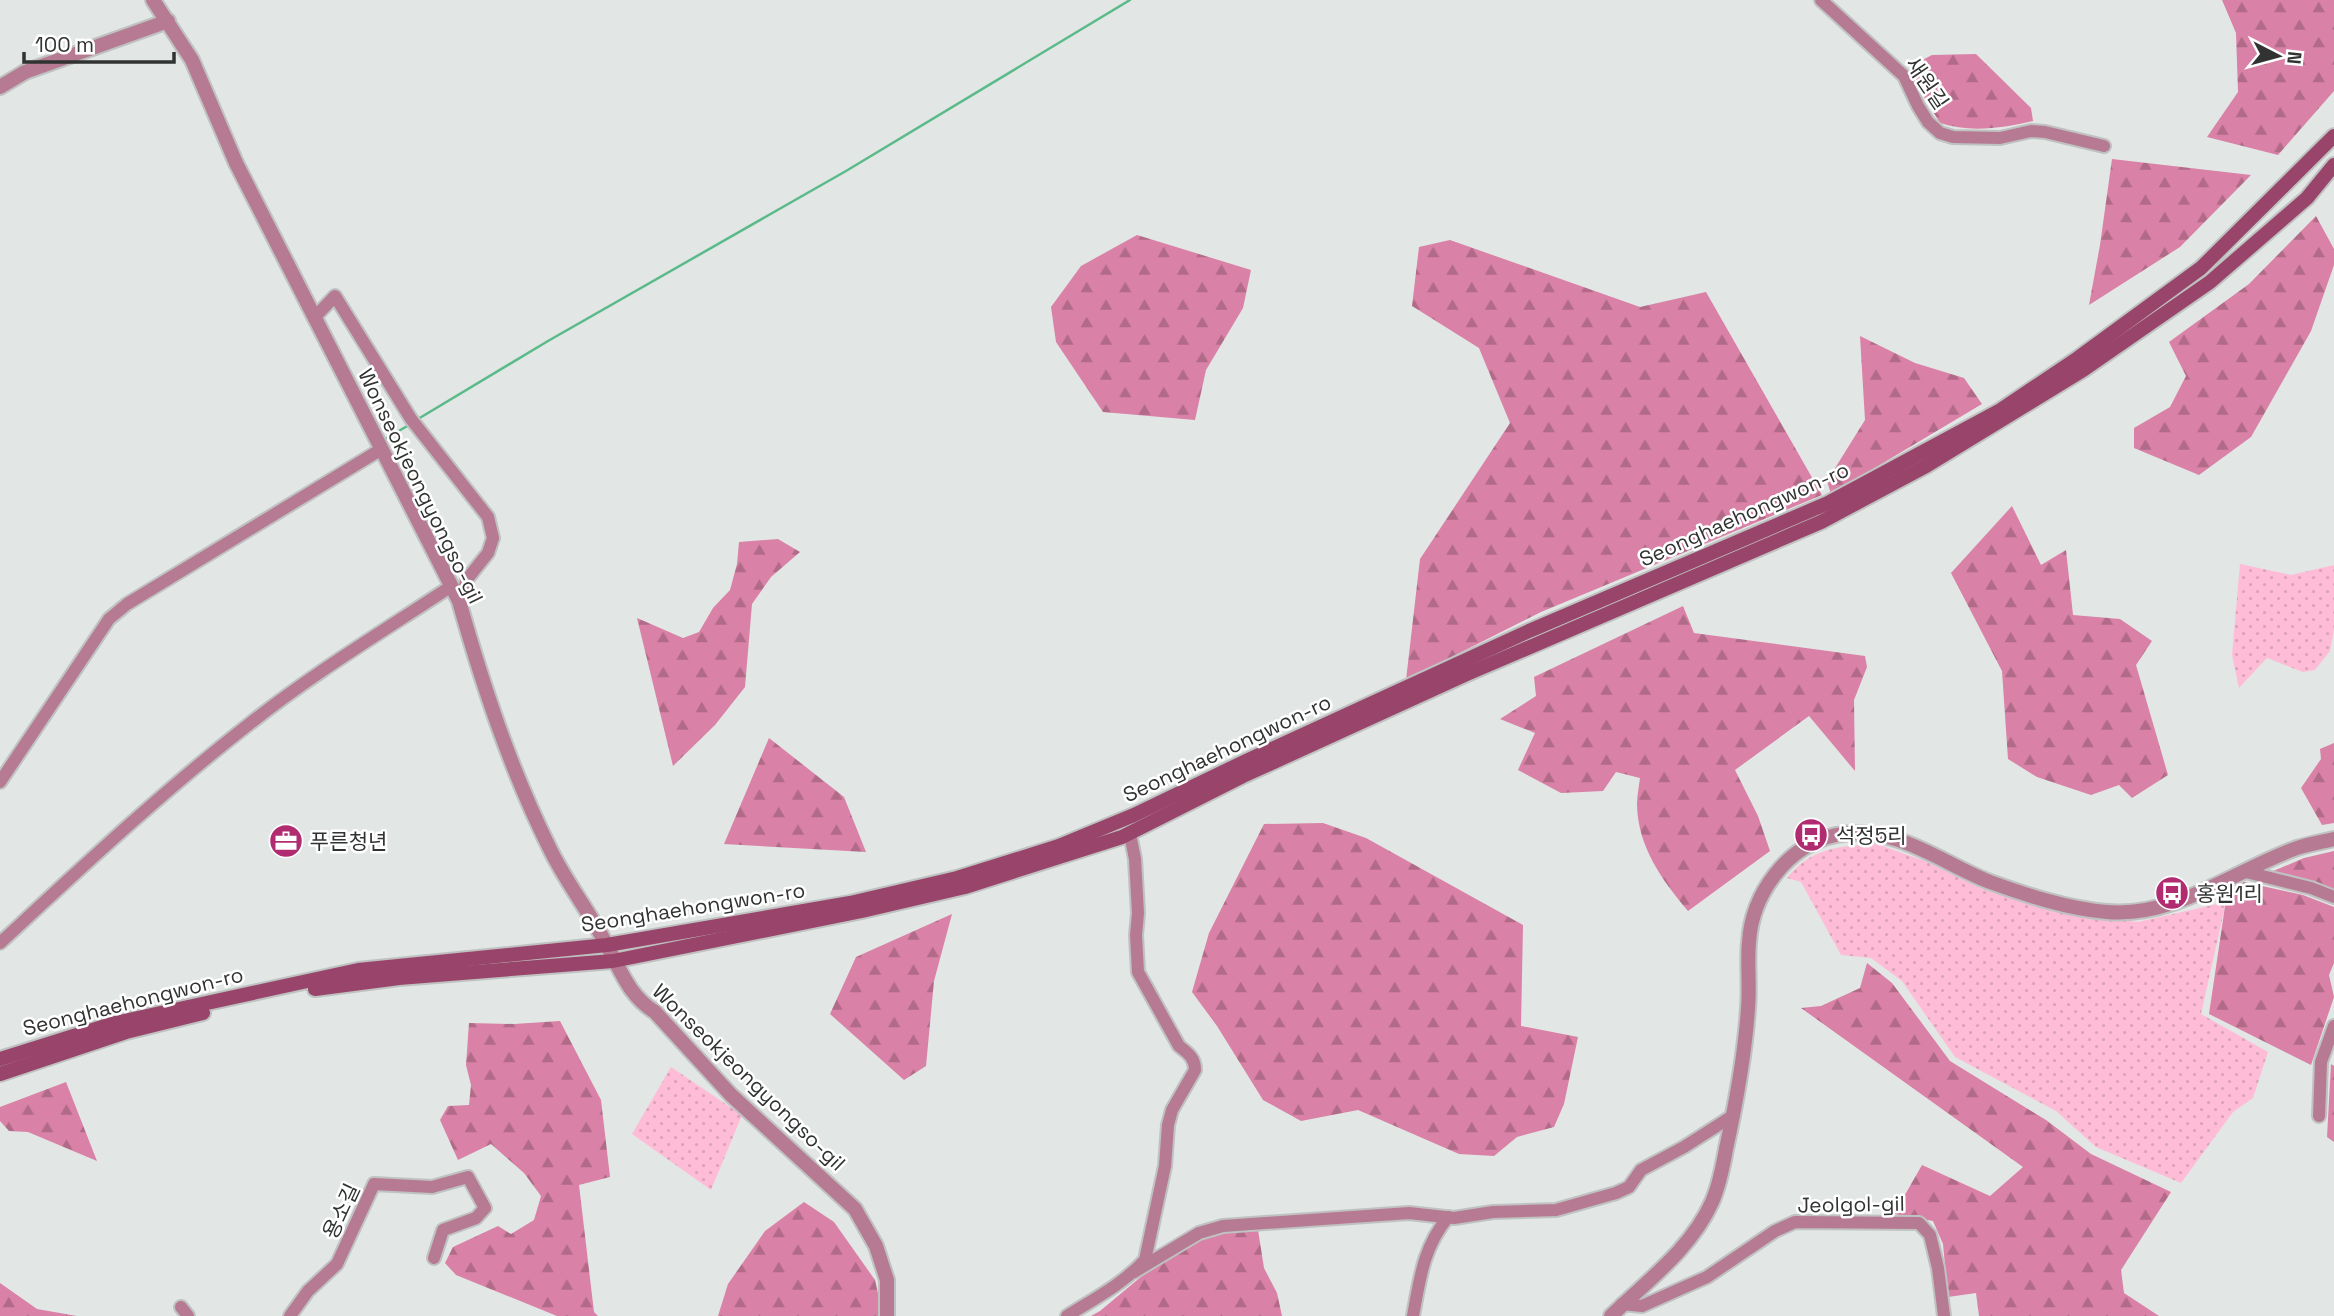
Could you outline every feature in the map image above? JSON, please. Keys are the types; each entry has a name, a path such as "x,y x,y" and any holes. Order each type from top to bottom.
{"main road":[{"name":"Seonghaehongwon-ro","path":"0,1059 114,1023 358,970 607,945 850,903 957,878 1059,846 1134,815 1529,631 1828,503 1999,411 2078,358 2201,268 2334,136"},
{"name":"Seonghaehongwon-ro","path":"0,1074 126,1032 329,986 613,961 862,911 965,887 1122,837 1243,776 1467,674 1821,522 1926,466 2083,370 2210,282 2307,198 2334,165"}],"street":[{"name":"Wonseokjeongyongso-gil","path":"153,0 192,60 236,163 459,601 477,665 515,775 550,850 639,1002 655,1012 731,1095 855,1209 876,1246 887,1279 887,1316"},
{"name":"새원길","path":"1821,0 1904,76 1917,106 1940,133 1953,137 2000,138 2031,131 2045,132 2104,146"},
{"path":"0,86 25,72 168,21"},
{"path":"314,318 335,296 415,424 488,517 492,538 488,553 468,578 459,601"},
{"path":"0,782 109,619 127,604 380,450"},
{"path":"0,943 245,726 285,696 450,587"},
{"path":"1611,1316 1680,1252 1712,1203 1734,1115 1749,1008 1749,941 1753,919 1773,877 1785,861 1803,847 1838,835 1876,834 1928,850 1989,881 2067,906 2134,913 2192,896 2297,848 2334,839"},
{"path":"1131,839 1138,913 1138,972 1179,1046 1195,1063 1195,1070 1171,1111 1165,1166 1145,1260 1134,1272"},
{"path":"2246,872 2311,888 2334,897"},
{"path":"2319,1116 2320,1062 2334,1026"},
{"path":"1067,1316 1199,1233 1223,1226 1409,1213 1448,1217 1556,1210 1629,1187 1641,1170 1685,1147 1734,1115"},
{"name":"용소길","path":"290,1316 308,1291 337,1264 374,1184 432,1187 468,1177 485,1208 476,1218 443,1230 434,1258"},
{"path":"1413,1316 1422,1263 1434,1233 1448,1217"},
{"name":"Jeolgol-gil","path":"1622,1304 1642,1306 1707,1277 1775,1231 1795,1222 1898,1221 1919,1223 1930,1235 1938,1268 1944,1316"}],"shaded area":[{"path":"2240,564 2291,575 2334,565 2334,629 2330,651 2315,670 2303,672 2267,658 2239,688 2232,655"},
{"path":"1877,844 1925,861 1982,889 2069,914 2138,922 2226,902 2201,1014 2268,1052 2253,1098 2233,1112 2181,1183 2096,1147 2056,1111 1955,1057 1902,981 1871,958 1841,955 1801,882 1787,878 1806,860 1817,854 1839,847"},
{"path":"671,1067 742,1115 711,1190 632,1134"}],"green space":[{"path":"2222,0 2334,0 2334,91 2278,155 2207,137 2238,92 2236,33"},
{"path":"1976,54 2031,108 2033,121 1987,128 1963,128 1940,123 1924,97 1911,66 1932,55"},
{"path":"2112,159 2251,175 2180,247 2089,305 2100,245"},
{"path":"2316,216 2334,249 2334,265 2311,331 2251,437 2199,475 2134,448 2134,428 2170,407 2186,376 2169,342 2249,284"},
{"path":"1137,235 1251,270 1243,308 1206,370 1195,420 1103,412 1056,342 1051,307 1081,266"},
{"path":"1450,240 1640,307 1706,292 1822,495 1541,612 1406,680 1420,559 1510,423 1479,348 1412,306 1419,247"},
{"path":"1860,336 1915,363 1964,378 1982,404 1831,494 1827,481 1865,420"},
{"path":"2012,506 2041,565 2066,550 2073,615 2120,619 2152,641 2136,665 2168,775 2132,798 2119,785 2091,795 2037,777 2008,759 2002,671 1951,573"},
{"path":"778,539 800,552 771,577 752,604 745,687 715,725 673,766 637,618 683,638 699,632 713,608 730,590 739,542"},
{"path":"1683,606 1694,633 1865,656 1867,667 1854,700 1855,771 1809,716 1735,770 1758,816 1770,851 1688,911 1661,875 1647,849 1638,820 1640,778 1616,772 1603,791 1561,793 1518,770 1535,733 1500,719 1536,696 1534,677"},
{"path":"769,738 844,797 866,852 724,844"},
{"path":"2334,743 2334,823 2322,825 2301,788 2321,759 2320,749"},
{"path":"1323,823 1366,838 1523,925 1521,1026 1578,1037 1564,1104 1554,1127 1517,1137 1494,1156 1459,1154 1358,1110 1301,1121 1263,1100 1217,1026 1192,992 1209,933 1264,824"},
{"path":"2334,851 2334,891 2314,882 2271,872 2304,858"},
{"path":"2244,882 2303,895 2334,907 2334,963 2329,975 2334,997 2311,1065 2209,1014 2227,893"},
{"path":"952,914 934,981 926,1066 904,1080 830,1014 856,957"},
{"path":"1867,963 1892,983 1950,1061 2046,1120 2091,1154 2171,1192 2121,1270 2124,1293 2159,1316 1979,1316 1976,1293 1948,1297 1943,1244 1933,1221 1894,1214 1922,1165 1990,1196 2023,1167 1801,1008 1821,1006 1860,988"},
{"path":"560,1021 601,1100 610,1177 579,1185 594,1312 598,1316 557,1316 456,1275 445,1263 453,1247 498,1226 511,1234 534,1220 541,1196 524,1173 491,1144 458,1160 440,1120 448,1106 469,1105 471,1085 466,1065 469,1023"},
{"path":"2331,1064 2334,1066 2334,1142 2327,1137"},
{"path":"66,1082 97,1161 28,1132 9,1131 0,1121 0,1107"},
{"path":"804,1202 834,1222 875,1280 881,1316 718,1316 728,1284 765,1231"},
{"path":"1258,1230 1264,1268 1277,1293 1282,1316 1091,1316 1142,1276 1208,1232"},
{"path":"0,1283 37,1309 77,1316 0,1316"}],"waterway":[{"path":"418,419 548,341 846,171 1130,0"},
{"path":"385,439 409,425"}],"place":[{"name":"석정5리","path":"1811,835"},
{"name":"푸른청년","path":"286,841"},
{"name":"홍원1리","path":"2172,893"}]}
